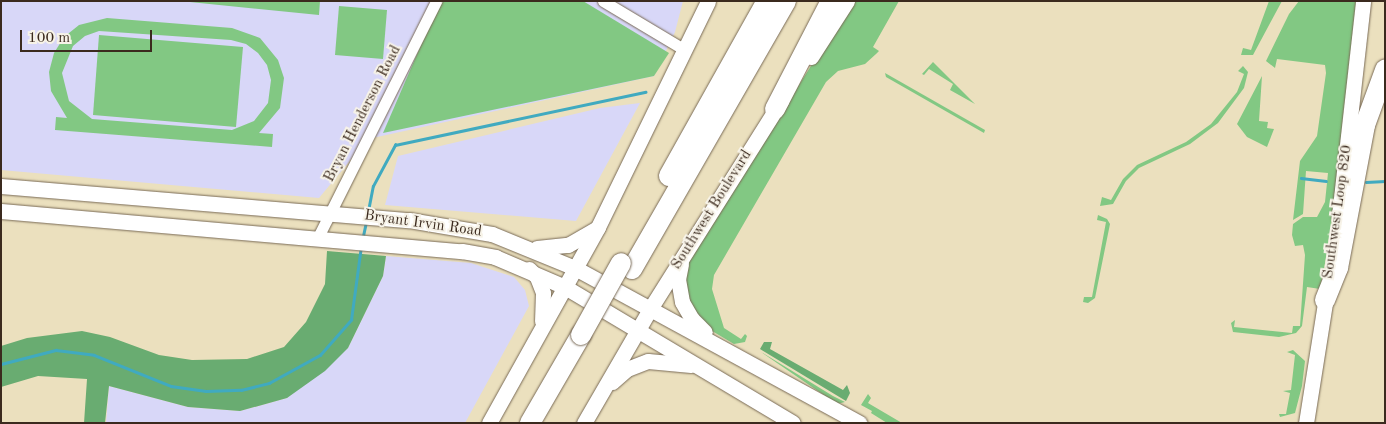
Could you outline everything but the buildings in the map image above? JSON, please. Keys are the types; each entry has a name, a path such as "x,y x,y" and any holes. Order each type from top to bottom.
{"highway":[{"path":"545,423 587,337 627,266 767,1"},
{"path":"627,266 786,1"},
{"path":"776,109 830,1"},
{"path":"1325,300 1338,268 1365,125 1385,70"},
{"path":"530,423 587,337"}],"main road":[{"path":"489,423 598,228 708,1"},
{"name":"Southwest Boulevard","path":"584,423 683,256 847,1"},
{"name":"Southwest Loop 820","path":"1306,423 1344,176 1363,1"},
{"name":"Bryant Irvin Road","path":"1,186 387,218 464,227 532,248 575,268 717,343 859,423"},
{"path":"164,225 166,200"},
{"name":"Bryant Irvin Road","path":"1,211 478,254 528,268 565,286 639,328 792,423"},
{"path":"532,248 568,245 598,228"},
{"path":"683,256 678,279 682,302 692,319 717,343"},
{"path":"528,268 537,277 543,293 545,307 539,333"},
{"path":"599,396 618,375 638,364 658,360 701,367"}],"street":[{"name":"Bryan Henderson Road","path":"317,239 436,1"},
{"path":"603,1 685,50"}],"shaded area":[{"path":"1,1 683,1 675,32 654,76 368,139 319,198 1,170"},
{"path":"640,103 576,221 385,205 398,156 600,108"},
{"path":"386,256 471,263 514,277 525,290 529,306 465,423 106,423 109,386 188,407 240,411 287,398 348,348 383,276"}],"green space":[{"path":"180,1 320,1 319,15"},
{"path":"440,1 583,1 669,53 654,76 383,133"},
{"path":"852,1 899,1 873,47 879,51 865,64 838,71 826,82 714,275 712,289 724,328 741,339 745,334 747,336 745,342 734,344 702,325 684,292 686,264"},
{"path":"1269,1 1282,1 1253,55 1241,55 1243,48 1251,50"},
{"path":"1299,1 1357,1 1337,187 1320,289 1307,287 1302,326 1296,333 1279,337 1233,332 1231,323 1235,320 1234,327 1292,333 1293,326 1300,326 1305,255 1303,245 1295,246 1292,235 1293,224 1303,217 1317,217 1325,202 1328,173 1306,171 1303,214 1293,220 1300,161 1317,136 1326,73 1325,65 1277,59 1275,68 1266,61 1289,14"},
{"path":"339,6 387,10 383,59 335,55"},
{"path":"107,18 232,28 260,38 278,60 284,78 280,108 259,133 273,134 272,147 55,130 56,117 67,118 51,91 49,72 54,53 64,37 79,25","holes":["99,31 231,40 246,44 258,53 267,65 271,80 268,103 254,121 232,130 92,119 69,101 62,73 73,46 85,36"]},
{"path":"99,35 243,47 236,127 93,115"},
{"path":"933,62 975,104 950,90 953,84 929,69 924,75 922,74"},
{"path":"1243,66 1248,72 1244,88 1218,123 1190,144 1139,168 1126,181 1113,204 1100,206 1102,197 1111,200 1123,179 1137,165 1186,142 1211,124 1237,92 1244,74 1238,71"},
{"path":"885,73 985,130 984,133 886,77"},
{"path":"1262,76 1259,121 1268,122 1267,128 1274,129 1267,147 1247,137 1237,124"},
{"path":"1098,215 1107,219 1110,224 1095,298 1088,303 1083,302 1084,297 1092,297 1106,222 1097,220"},
{"path":"327,251 386,256 383,276 348,348 325,371 287,398 240,411 188,407 109,386 105,423 84,423 87,379 38,376 1,387 1,346 27,338 82,331 110,337 159,355 192,360 247,359 284,347 306,322 325,284"},
{"path":"764,342 772,342 770,349 843,390 847,385 850,393 846,401 760,349"},
{"path":"1293,350 1305,361 1302,386 1295,413 1280,417 1279,414 1286,414 1290,393 1283,391 1291,390 1295,355 1287,352"},
{"path":"761,352 833,396 845,402 837,404"},
{"path":"868,394 871,398 868,403 902,423 887,423 861,405"}],"waterway":[{"path":"368,211 373,186 395,145 645,92"},
{"path":"1301,178 1326,181"},
{"path":"1366,182 1385,181"},
{"path":"363,236 366,222"},
{"path":"1,364 56,350 94,355 171,386 206,391 241,390 269,383 320,355 351,320 361,246"}]}
